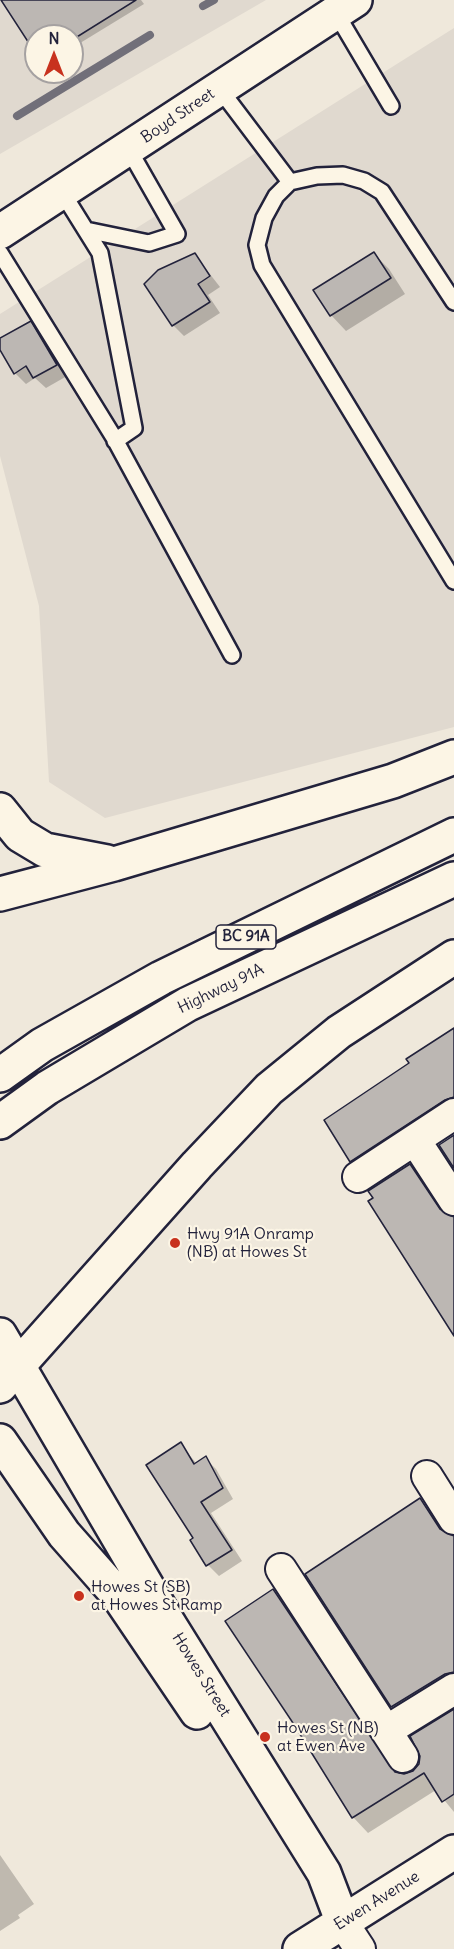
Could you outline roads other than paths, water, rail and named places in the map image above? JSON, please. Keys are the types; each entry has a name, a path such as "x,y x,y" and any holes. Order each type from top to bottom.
{"main road":[{"name":"Boyd Street","path":"0,232 346,6"},
{"path":"0,894 114,864 393,781 454,757"},
{"path":"0,810 20,835 45,850 114,864"},
{"name":"BC 91A","path":"0,1075 42,1045 161,978 454,835"},
{"name":"Highway 91A","path":"0,1122 47,1088 188,1004 454,879"},
{"path":"9,1377 196,1165 269,1089 339,1032 454,957"},
{"name":"Howes Street","path":"0,1335 9,1377 169,1624 324,1873 351,1936"},
{"name":"Howes Street","path":"0,1441 64,1534 117,1594 173,1674 303,1876 351,1936"},
{"name":"Ewen Avenue","path":"300,1949 351,1936 454,1852"}],"street":[{"path":"358,1177 454,1114"},
{"path":"415,1140 454,1200"},
{"path":"427,1476 454,1519"},
{"path":"281,1569 403,1757"},
{"path":"386,1731 454,1689"}],"lane":[{"path":"346,6 391,106"},
{"path":"219,88 290,182"},
{"path":"86,230 149,243 177,234 129,148"},
{"path":"454,302 382,192 364,181 343,175 317,176 290,182 276,196 264,218 257,245 262,265 454,582"},
{"path":"62,192 99,253 134,428 115,441"},
{"path":"0,253 115,441 232,655"}],"waterway":[{"path":"203,6 214,0"},
{"path":"17,116 150,35"}],"place":[{"name":"Hwy 91A Onramp (NB) at Howes St","path":"175,1243"},
{"name":"Howes St (SB) at Howes St Ramp","path":"79,1596"},
{"name":"Howes St (NB) at Ewen Ave","path":"265,1737"}]}
